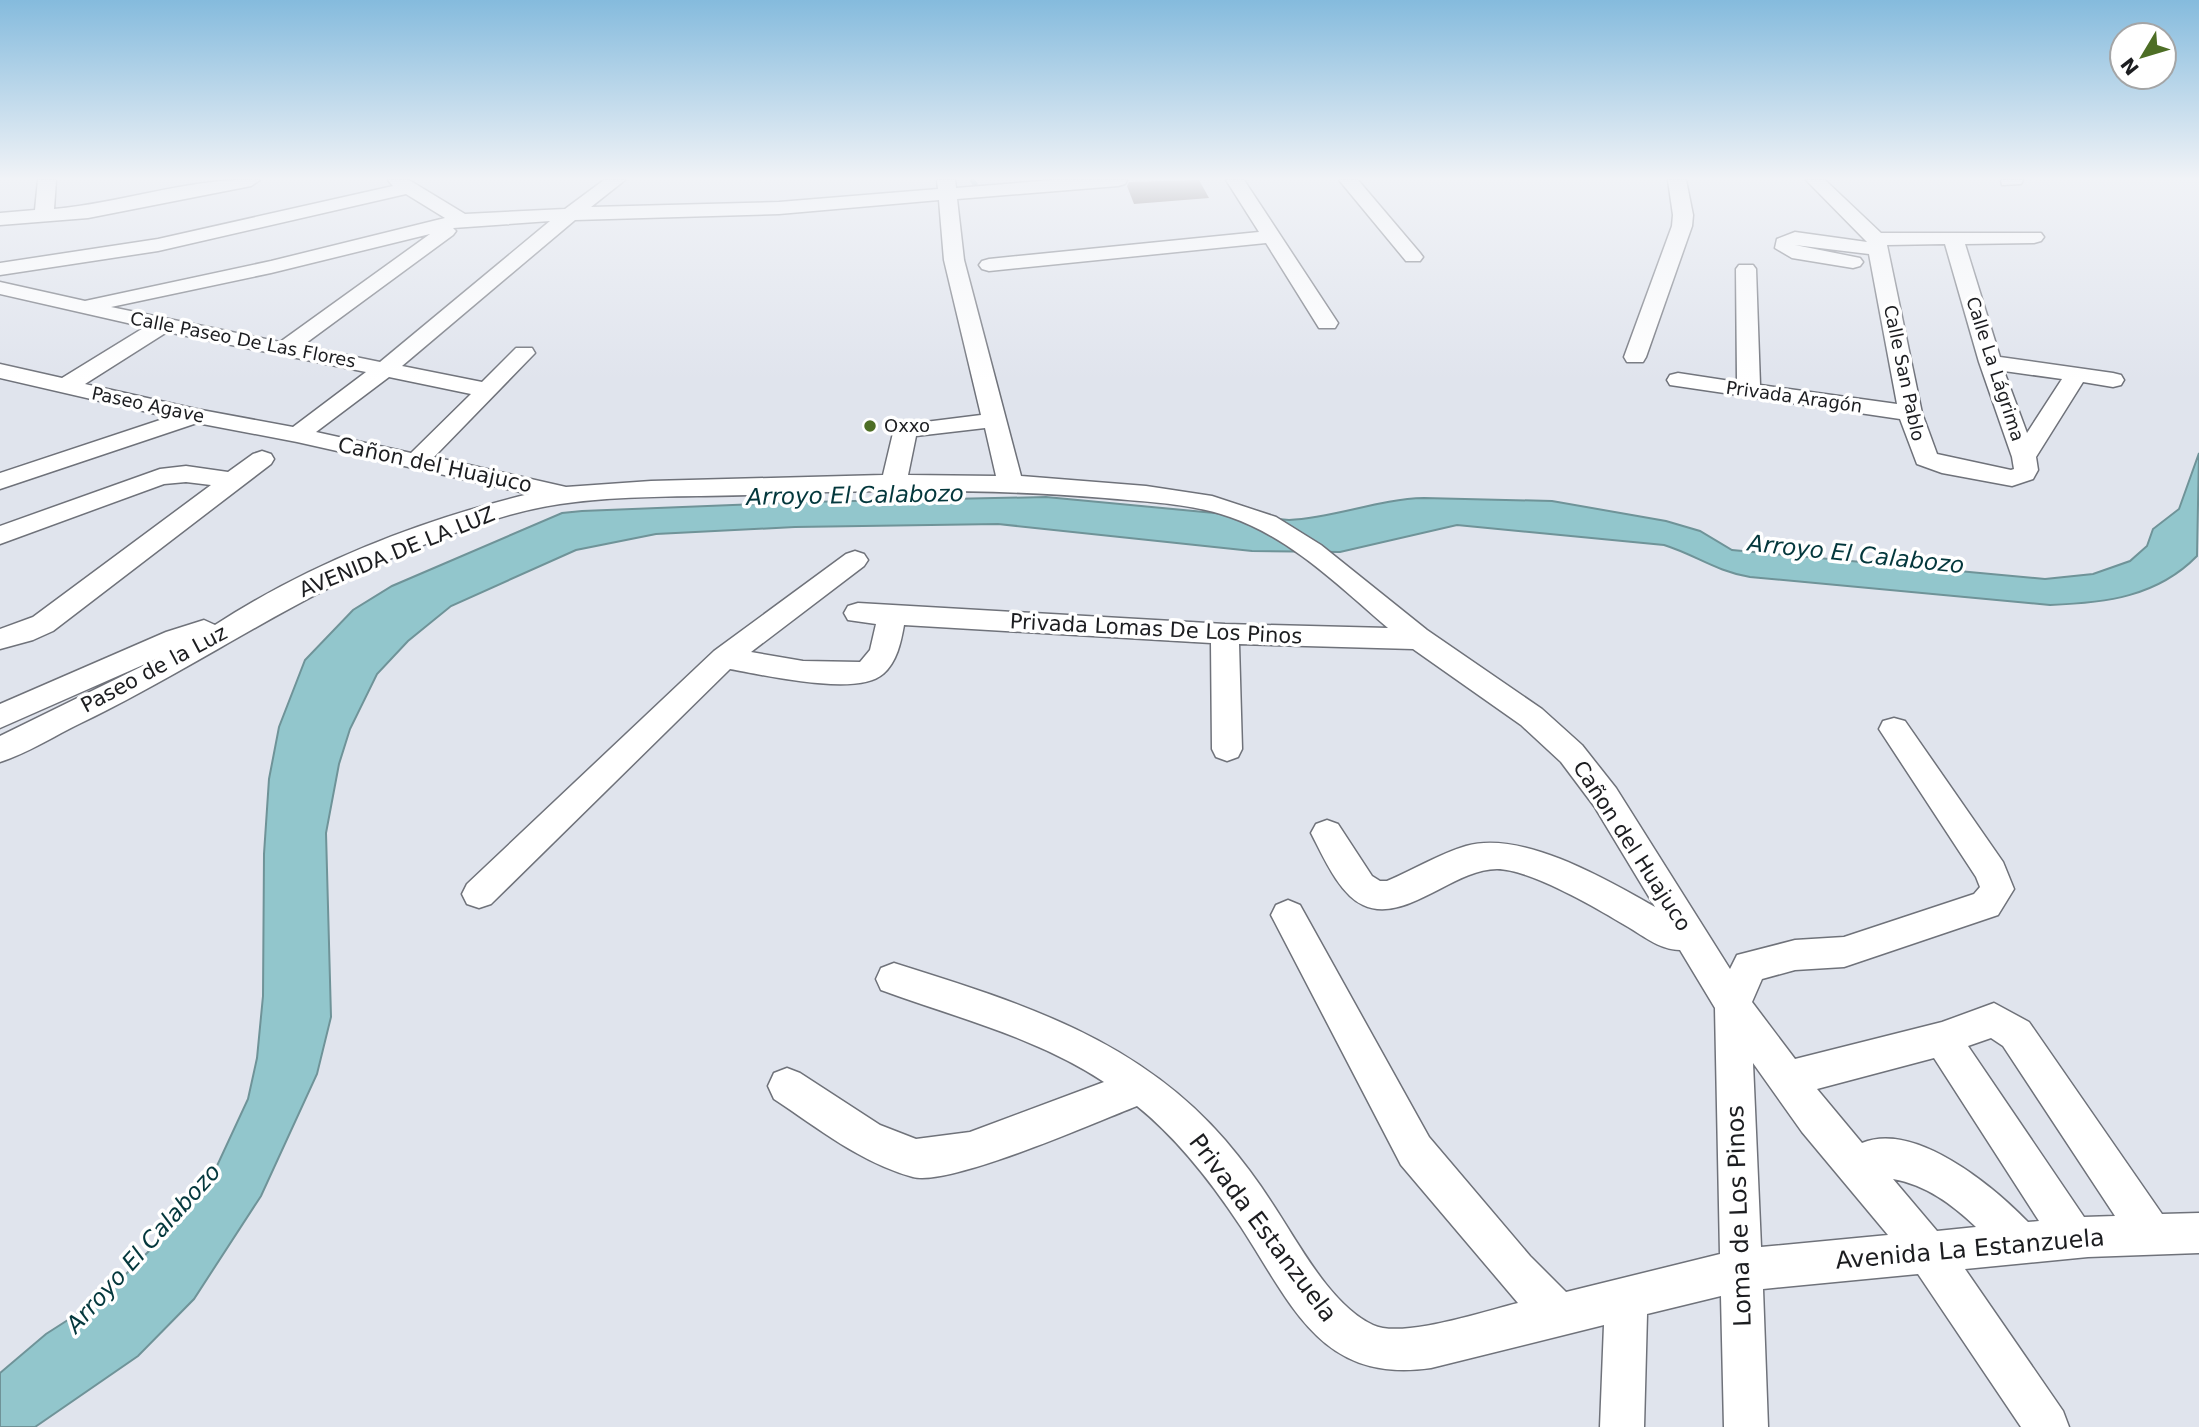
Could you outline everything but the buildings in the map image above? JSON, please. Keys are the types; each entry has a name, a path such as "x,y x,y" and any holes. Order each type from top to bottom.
{"street":[{"path":"0,269 148,247"},
{"path":"81,307 282,265 355,247"},
{"path":"285,348 424,247"},
{"path":"298,435 385,369 531,247"},
{"path":"953,247 1010,481"},
{"path":"989,265 1174,247"},
{"path":"1277,247 1328,323"},
{"path":"1404,247 1413,257"},
{"path":"1635,357 1675,247"},
{"path":"1785,247 1799,254 1853,262"},
{"name":"Calle San Pablo","path":"1878,247 1910,413 1922,453 1932,463"},
{"name":"Calle La Lágrima","path":"1932,463 2012,478 2024,474 2024,457 1990,362 1956,247"},
{"path":"1746,269 1749,391"},
{"name":"Calle Paseo De Las Flores","path":"0,288 487,390"},
{"path":"65,386 164,324"},
{"path":"417,461 524,353"},
{"path":"1990,362 2113,380"},
{"name":"Paseo Agave","path":"0,371 195,416 298,435"},
{"name":"Calle La Lágrima","path":"2024,457 2076,375"},
{"name":"Privada Aragón","path":"1678,380 1910,413"},
{"path":"2,479 195,416"},
{"path":"894,482 905,433 909,430 995,420"},
{"name":"Cañon del Huajuco","path":"298,435 572,495"},
{"path":"0,639 23,634 43,624 262,459"},
{"path":"0,535 160,477 186,474 233,481"},
{"name":"AVENIDA DE LA LUZ","path":"251,615 387,551 461,522 506,507 572,495 894,482 1010,481 1051,484"},
{"name":"Cañon del Huajuco","path":"1051,484 1182,499 1246,514 1304,547 1420,639 1564,745 1605,797 1733,1005 1859,1170 1928,1252 2047,1427"},
{"path":"479,894 724,658 855,560"},
{"name":"Privada Lomas De Los Pinos","path":"858,613 1224,634 1420,639"},
{"name":"Paseo de la Luz","path":"0,718 176,639 251,615"},
{"name":"Paseo de la Luz","path":"0,750 189,655 251,615"},
{"path":"724,658 803,672 871,671 881,661 892,616"},
{"path":"1224,634 1227,749"},
{"path":"1733,1005 1749,967 1795,955 1844,952 1986,905 1997,889 1991,872 1894,729"},
{"path":"1326,833 1360,886 1374,895 1390,895 1468,859 1498,855 1526,860 1613,900 1672,935 1690,935"},
{"path":"1288,915 1415,1151 1515,1271 1559,1315"},
{"name":"Privada Estanzuela","path":"894,979 1009,1016 1058,1036 1142,1086 1203,1144 1245,1198 1317,1306 1337,1327 1360,1342 1389,1352 1432,1346 1741,1270"},
{"name":"Loma de Los Pinos","path":"1733,1005 1746,1427"},
{"path":"1788,1079 1942,1039 1994,1020 2016,1034 2152,1235"},
{"path":"1942,1039 2074,1238"},
{"path":"787,1086 867,1139 916,1159 970,1151 1142,1086"},
{"path":"1859,1170 1875,1157 1897,1159 1939,1173 1979,1199 2020,1244"},
{"name":"Avenida La Estanzuela","path":"1741,1270 2074,1238 2199,1233"},
{"path":"1622,1427 1626,1298"}],"water":[{"path":"2199,453 2197,556 2165,581 2147,589 2110,599 2070,604 2050,605 1750,577 1726,571 1664,545 1457,525 1340,552 1252,551 998,524 795,527 656,534 576,550 451,606 408,641 377,674 350,729 339,764 326,833 331,1017 317,1074 261,1196 194,1299 138,1356 35,1427 0,1427 0,1373 46,1334 114,1286 172,1228 216,1168 248,1099 257,1058 263,996 264,854 269,779 279,727 305,660 353,610 392,586 562,513 807,502 1046,497 1289,520 1407,499 1552,501 1666,521 1700,531 1732,550 2045,579 2093,574 2130,561 2147,546 2153,529 2179,509"}],"place":[{"name":"Oxxo","path":"870,426"}],"water label":[{"name":"Arroyo El Calabozo","path":"855,495"},
{"name":"Arroyo El Calabozo","path":"1856,554"},
{"name":"Arroyo El Calabozo","path":"143,1248"}]}
